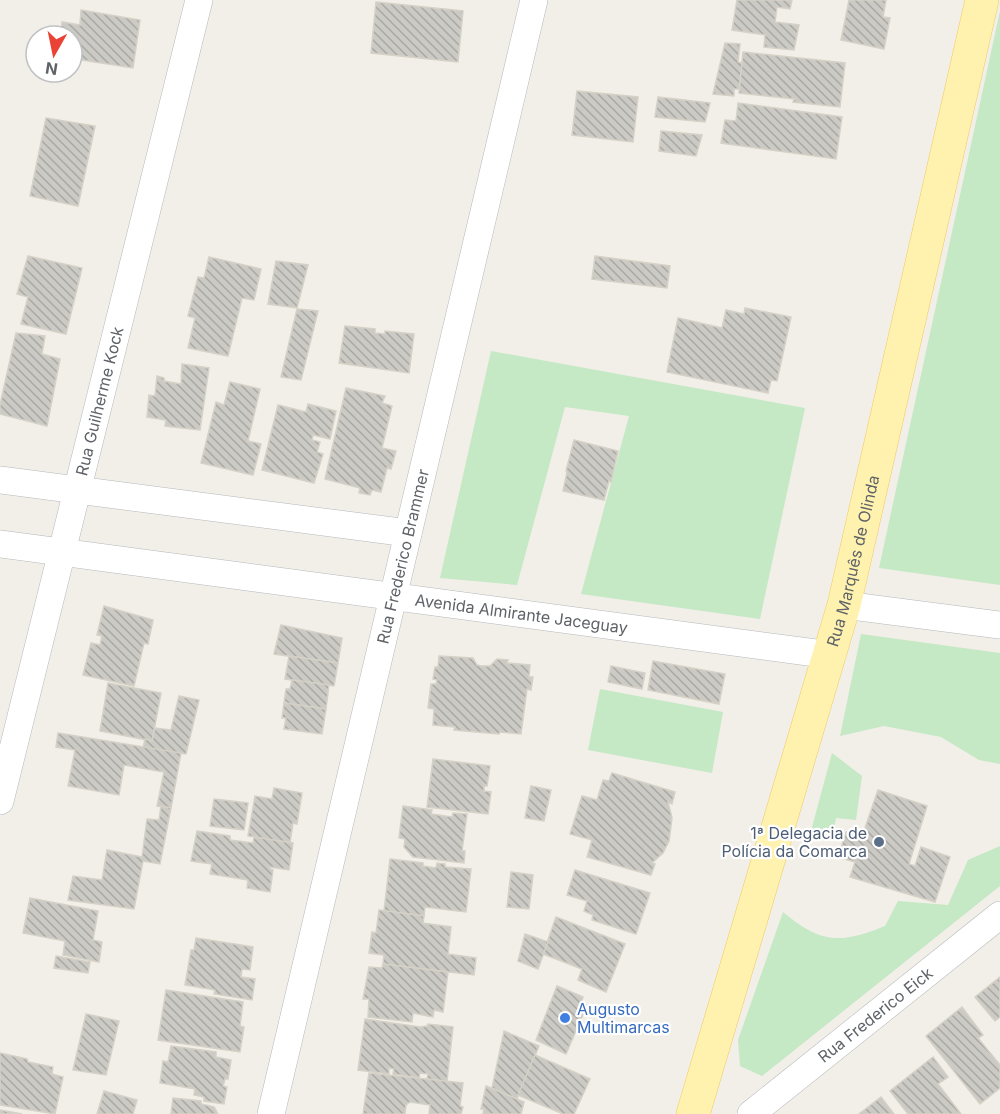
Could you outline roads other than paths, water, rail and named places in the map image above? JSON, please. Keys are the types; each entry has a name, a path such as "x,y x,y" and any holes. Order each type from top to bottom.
{"main road":[{"name":"Rua Marquês de Olinda","path":"693,1114 844,605 982,0"}],"street":[{"name":"Rua Guilherme Kock","path":"0,801 199,0"},
{"name":"Rua Frederico Brammer","path":"272,1114 534,0"},
{"path":"0,480 408,533"},
{"name":"Avenida Almirante Jaceguay","path":"0,544 831,655"},
{"path":"844,605 1000,625"},
{"name":"Rua Frederico Eick","path":"751,1114 1000,915"}],"place":[{"name":"1ª Delegacia de Polícia da Comarca","path":"879,842"},
{"name":"Augusto Multimarcas","path":"565,1018"}]}
